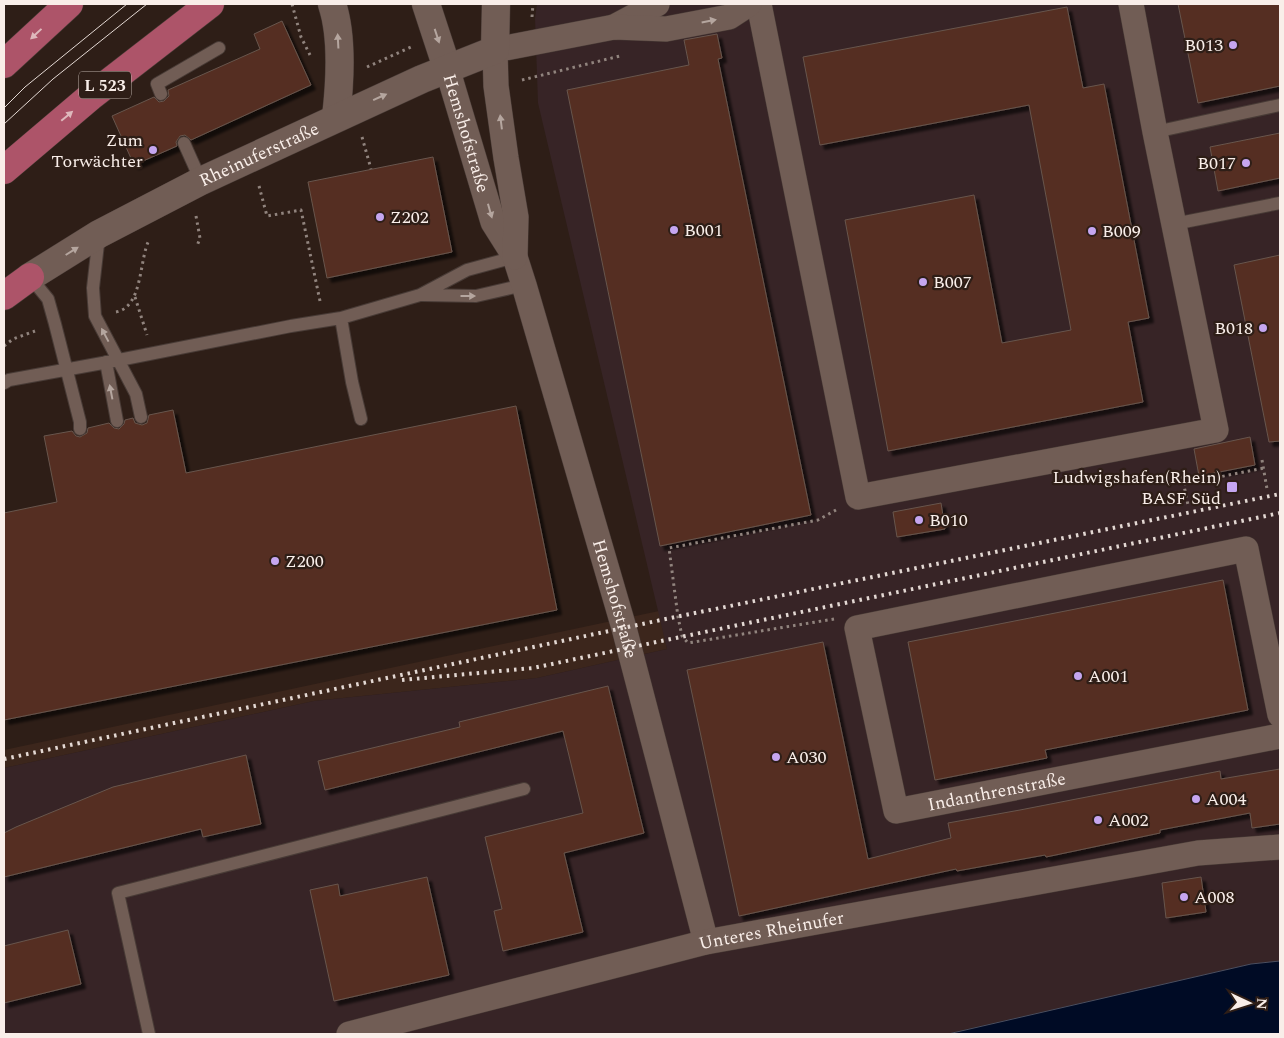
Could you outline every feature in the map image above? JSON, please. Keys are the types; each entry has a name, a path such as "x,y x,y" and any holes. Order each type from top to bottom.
{"main road":[{"path":"4,64 68,4"},
{"name":"L 523","path":"4,170 90,97 210,4"},
{"path":"332,4 336,16 340,79 336,117"},
{"name":"Hemshofstraße","path":"426,4 447,68"},
{"path":"495,50 496,4"},
{"name":"Rheinuferstraße","path":"30,277 99,234 201,181 336,117 447,68 495,50"},
{"path":"4,296 30,277"}],"street":[{"path":"614,27 657,4"},
{"path":"495,50 614,27 666,29 729,17 749,4"},
{"path":"759,4 858,497 1216,430 1131,4"},
{"name":"Hemshofstraße","path":"495,50 496,86 516,217 516,257 624,628 706,942"},
{"name":"Hemshofstraße","path":"447,68 493,222 516,257"},
{"path":"857,628 1246,549 1280,715"},
{"name":"Indanthrenstraße","path":"857,628 896,811 1280,736"},
{"name":"Unteres Rheinufer","path":"349,1034 706,942 1198,853 1280,848"}],"lane":[{"path":"161,94 157,84 218,48"},
{"path":"1156,132 1280,105"},
{"path":"184,143 201,181"},
{"path":"1174,224 1280,203"},
{"path":"99,234 93,288 95,316 136,394 141,417"},
{"path":"4,383 9,380 340,318 420,295 466,270 516,257"},
{"path":"30,277 48,299 56,324 80,422 80,429"},
{"path":"420,295 476,296 524,285"},
{"path":"340,318 361,419"},
{"path":"106,362 117,421"},
{"path":"149,1034 118,893 524,789"}],"path":[{"path":"292,4 300,37 310,55 340,79 437,35"},
{"path":"496,86 623,56"},
{"path":"361,134 371,169"},
{"path":"257,181 267,216 302,210 324,320"},
{"path":"195,211 200,238 198,246"},
{"path":"152,236 148,242 135,297 153,354"},
{"path":"95,316 121,311 135,297"},
{"path":"4,346 13,339 56,324"},
{"path":"1262,460 1268,489"},
{"path":"1184,484 1264,468"},
{"path":"1182,476 1188,505"},
{"path":"857,628 832,618 688,643 682,636 678,617 669,548 818,520 858,497"}],"shaded area":[{"path":"537,4 1280,4 1280,961 1251,964 945,1034 4,1034 4,768 314,701 537,678 667,649 538,103 535,18"},
{"path":"659,611 667,649 537,678 314,701 4,768 4,750"}],"water":[{"path":"1280,961 1280,1034 948,1034 1251,964"}],"building":[{"name":"B013","path":"1178,4 1280,4 1280,86 1198,103"},
{"name":"B009","path":"1067,7 1083,88 1104,84 1149,318 1128,322 1143,402 888,451 845,220 974,195 1002,343 1071,330 1029,105 820,145 803,57"},
{"path":"282,21 311,85 191,140 185,135 180,136 176,142 177,146 134,165 112,116 154,97 159,102 164,101 169,96 168,90 260,49 254,34"},
{"name":"B001","path":"717,34 722,58 718,59 811,515 660,546 567,90 689,65 684,40"},
{"name":"B017","path":"1280,133 1280,178 1218,191 1210,147"},
{"name":"Z202","path":"433,157 452,252 327,278 308,182"},
{"name":"B018","path":"1280,255 1280,441 1269,442 1234,265"},
{"name":"Z200","path":"516,406 557,610 4,720 4,513 57,502 44,436 72,431 76,436 80,437 87,433 88,428 109,423 114,428 119,429 125,420 133,418 135,423 142,425 147,423 149,415 173,410 186,473"},
{"path":"1250,437 1255,465 1199,476 1194,449"},
{"name":"B010","path":"941,503 945,529 897,537 893,512"},
{"name":"A001","path":"1223,580 1248,710 1045,750 1047,758 935,780 908,642"},
{"name":"A030","path":"823,642 868,859 951,838 948,823 1220,771 1221,779 1280,769 1280,824 1252,828 1250,813 1160,830 1160,833 1046,857 1045,855 957,871 956,869 739,916 687,670"},
{"path":"608,686 644,833 564,853 583,932 503,951 494,911 502,909 485,837 583,813 563,731 325,790 318,761 460,727 459,722"},
{"path":"246,755 261,824 203,837 201,829 4,877 4,833 113,787"},
{"path":"427,877 449,975 334,1001 310,890 338,884 340,896"},
{"name":"A008","path":"1201,877 1206,912 1166,918 1162,883"},
{"path":"68,930 81,984 4,1003 4,946"}],"tram line":[{"path":"4,108 25,87 127,4"},
{"path":"4,124 53,79 147,4"}],"railway":[{"path":"4,759 661,620 1280,494"},
{"path":"402,680 533,668 1280,513"}],"place":[{"name":"B013","path":"1233,45"},
{"name":"Zum Torwächter","path":"153,150"},
{"name":"B017","path":"1246,163"},
{"name":"Z202","path":"380,217"},
{"name":"B001","path":"674,230"},
{"name":"B009","path":"1092,231"},
{"name":"B007","path":"923,282"},
{"name":"B018","path":"1263,328"},
{"name":"Ludwigshafen(Rhein) BASF Süd","path":"1232,487"},
{"name":"B010","path":"919,520"},
{"name":"Z200","path":"275,561"},
{"name":"A001","path":"1078,676"},
{"name":"A030","path":"776,757"},
{"name":"A004","path":"1196,799"},
{"name":"A002","path":"1098,820"},
{"name":"A008","path":"1184,897"}]}
